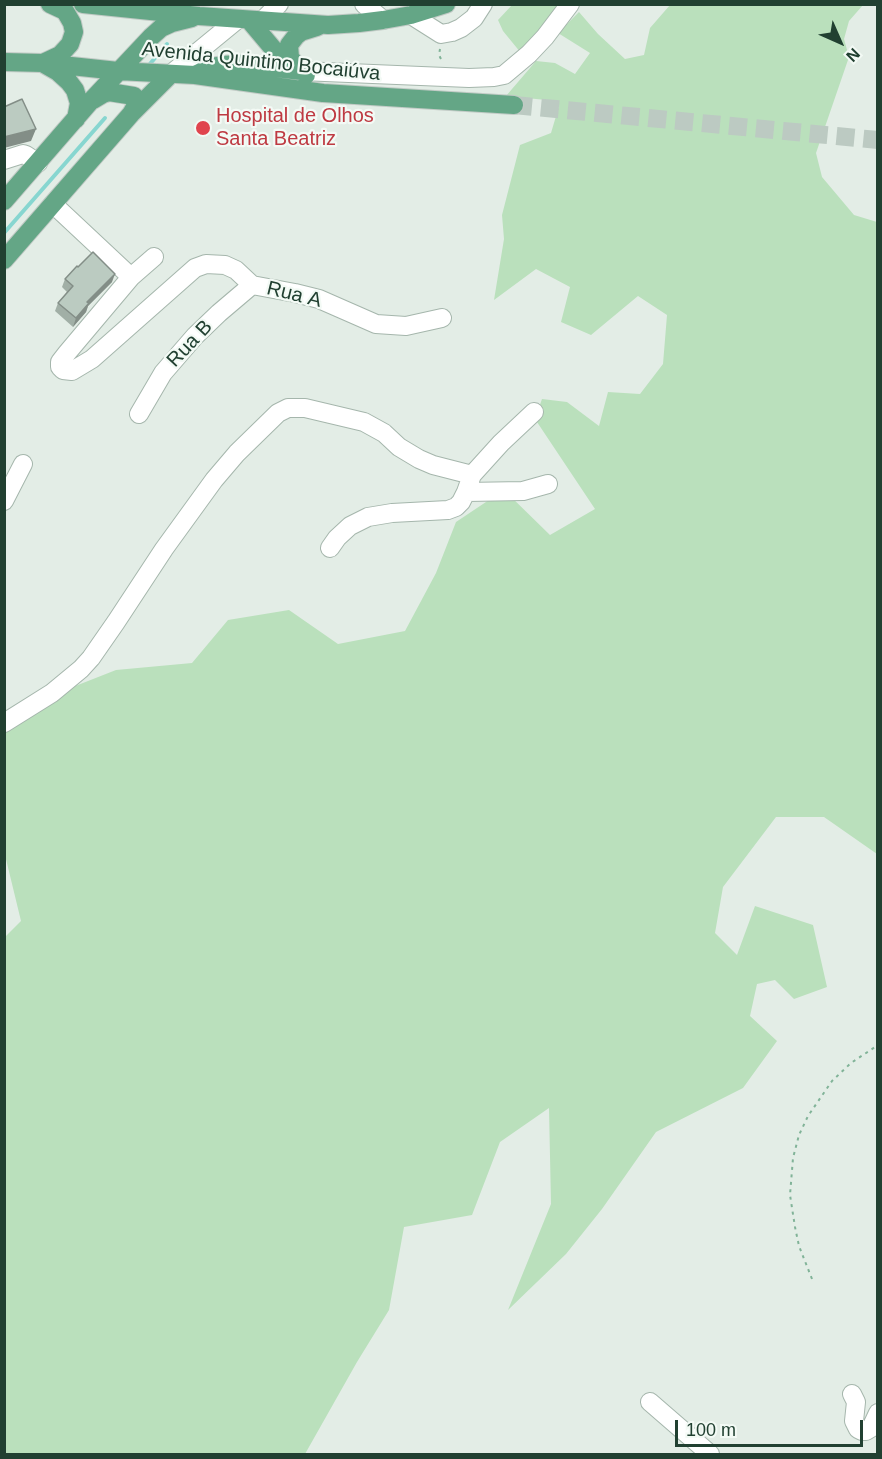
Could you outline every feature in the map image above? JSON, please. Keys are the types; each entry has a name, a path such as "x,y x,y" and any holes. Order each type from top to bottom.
{"main road":[{"path":"43,63 60,55 70,44 74,32 65,11 50,4"},
{"name":"Avenida Quintino Bocaiúva","path":"83,4 199,16 328,25"},
{"path":"296,70 290,58 289,49 292,40 301,32 328,25 411,15 446,4"},
{"path":"8,194 118,71 161,28 199,16"},
{"path":"250,20 296,70 323,93"},
{"name":"Avenida Quintino Bocaiúva","path":"4,62 195,75 323,93 514,105"},
{"path":"43,63 58,72 75,90 79,103 76,119"},
{"path":"195,75 212,67 241,64 296,70"},
{"path":"4,260 131,114 171,74"},
{"path":"89,103 109,92 134,96 137,100 131,114"}],"street":[{"path":"364,4 383,20"},
{"path":"411,15 441,34 461,28 474,18 483,4"},
{"path":"296,70 448,77 504,75 545,37 570,4"},
{"path":"171,74 250,20 278,5"},
{"path":"4,160 23,154 38,163"},
{"path":"53,204 131,277 154,257"},
{"name":"Rua A","path":"131,277 60,362 63,370 72,371 92,359 195,268 206,264 225,265 236,270 252,285 295,292 319,299 376,324 406,326 442,318"},
{"name":"Rua B","path":"139,414 163,373 195,336 252,285"},
{"path":"4,723 52,693 91,658 164,549 214,480 237,453 278,413 288,408 305,408 364,422 419,459 469,483 523,491 548,484"},
{"path":"330,548 350,526 368,517 452,509 461,502 469,483 501,443 534,412"},
{"path":"4,501 20,471"},
{"path":"852,1394 856,1402 854,1421 858,1429 866,1431 871,1428 878,1413"},
{"path":"650,1402 710,1455"}],"path":[{"path":"441,34 439,55 448,77"},
{"path":"812,1279 799,1246 790,1195 793,1158 799,1135 808,1116 832,1081 850,1063 878,1045"}],"green space":[{"path":"512,5 559,5 521,53 503,31 498,20"},
{"path":"670,5 863,5 849,21 844,39 849,57 816,153 822,177 854,215 877,222 877,854 824,817 776,817 723,887 715,933 737,955 755,906 813,925 827,987 794,999 775,980 757,984 750,1016 777,1041 743,1088 656,1132 602,1209 566,1254 508,1310 551,1204 549,1108 500,1142 472,1215 404,1227 389,1310 305,1454 5,1454 4,938 21,921 5,855 5,732 55,694 116,670 192,663 228,620 289,610 338,644 405,631 436,573 456,522 504,490 550,535 595,509 535,419 542,399 567,402 599,426 608,392 640,394 663,364 667,315 638,296 591,335 561,322 570,287 536,269 494,300 504,239 502,215 520,145 551,133 559,106 546,100 506,96 536,61 555,63 575,74 590,53 558,33 579,12 598,34 625,59 644,55 650,28"}],"building":[{"path":"22,99 36,129 4,137 4,107"},
{"path":"93,252 115,274 87,302 89,303 76,318 58,303 73,286 65,279"}],"waterway":[{"path":"149,65 167,44"},
{"path":"4,233 105,118"}],"tunnel":[{"path":"514,105 878,140"}],"place":[{"name":"Hospital de Olhos Santa Beatriz","path":"203,128"}]}
